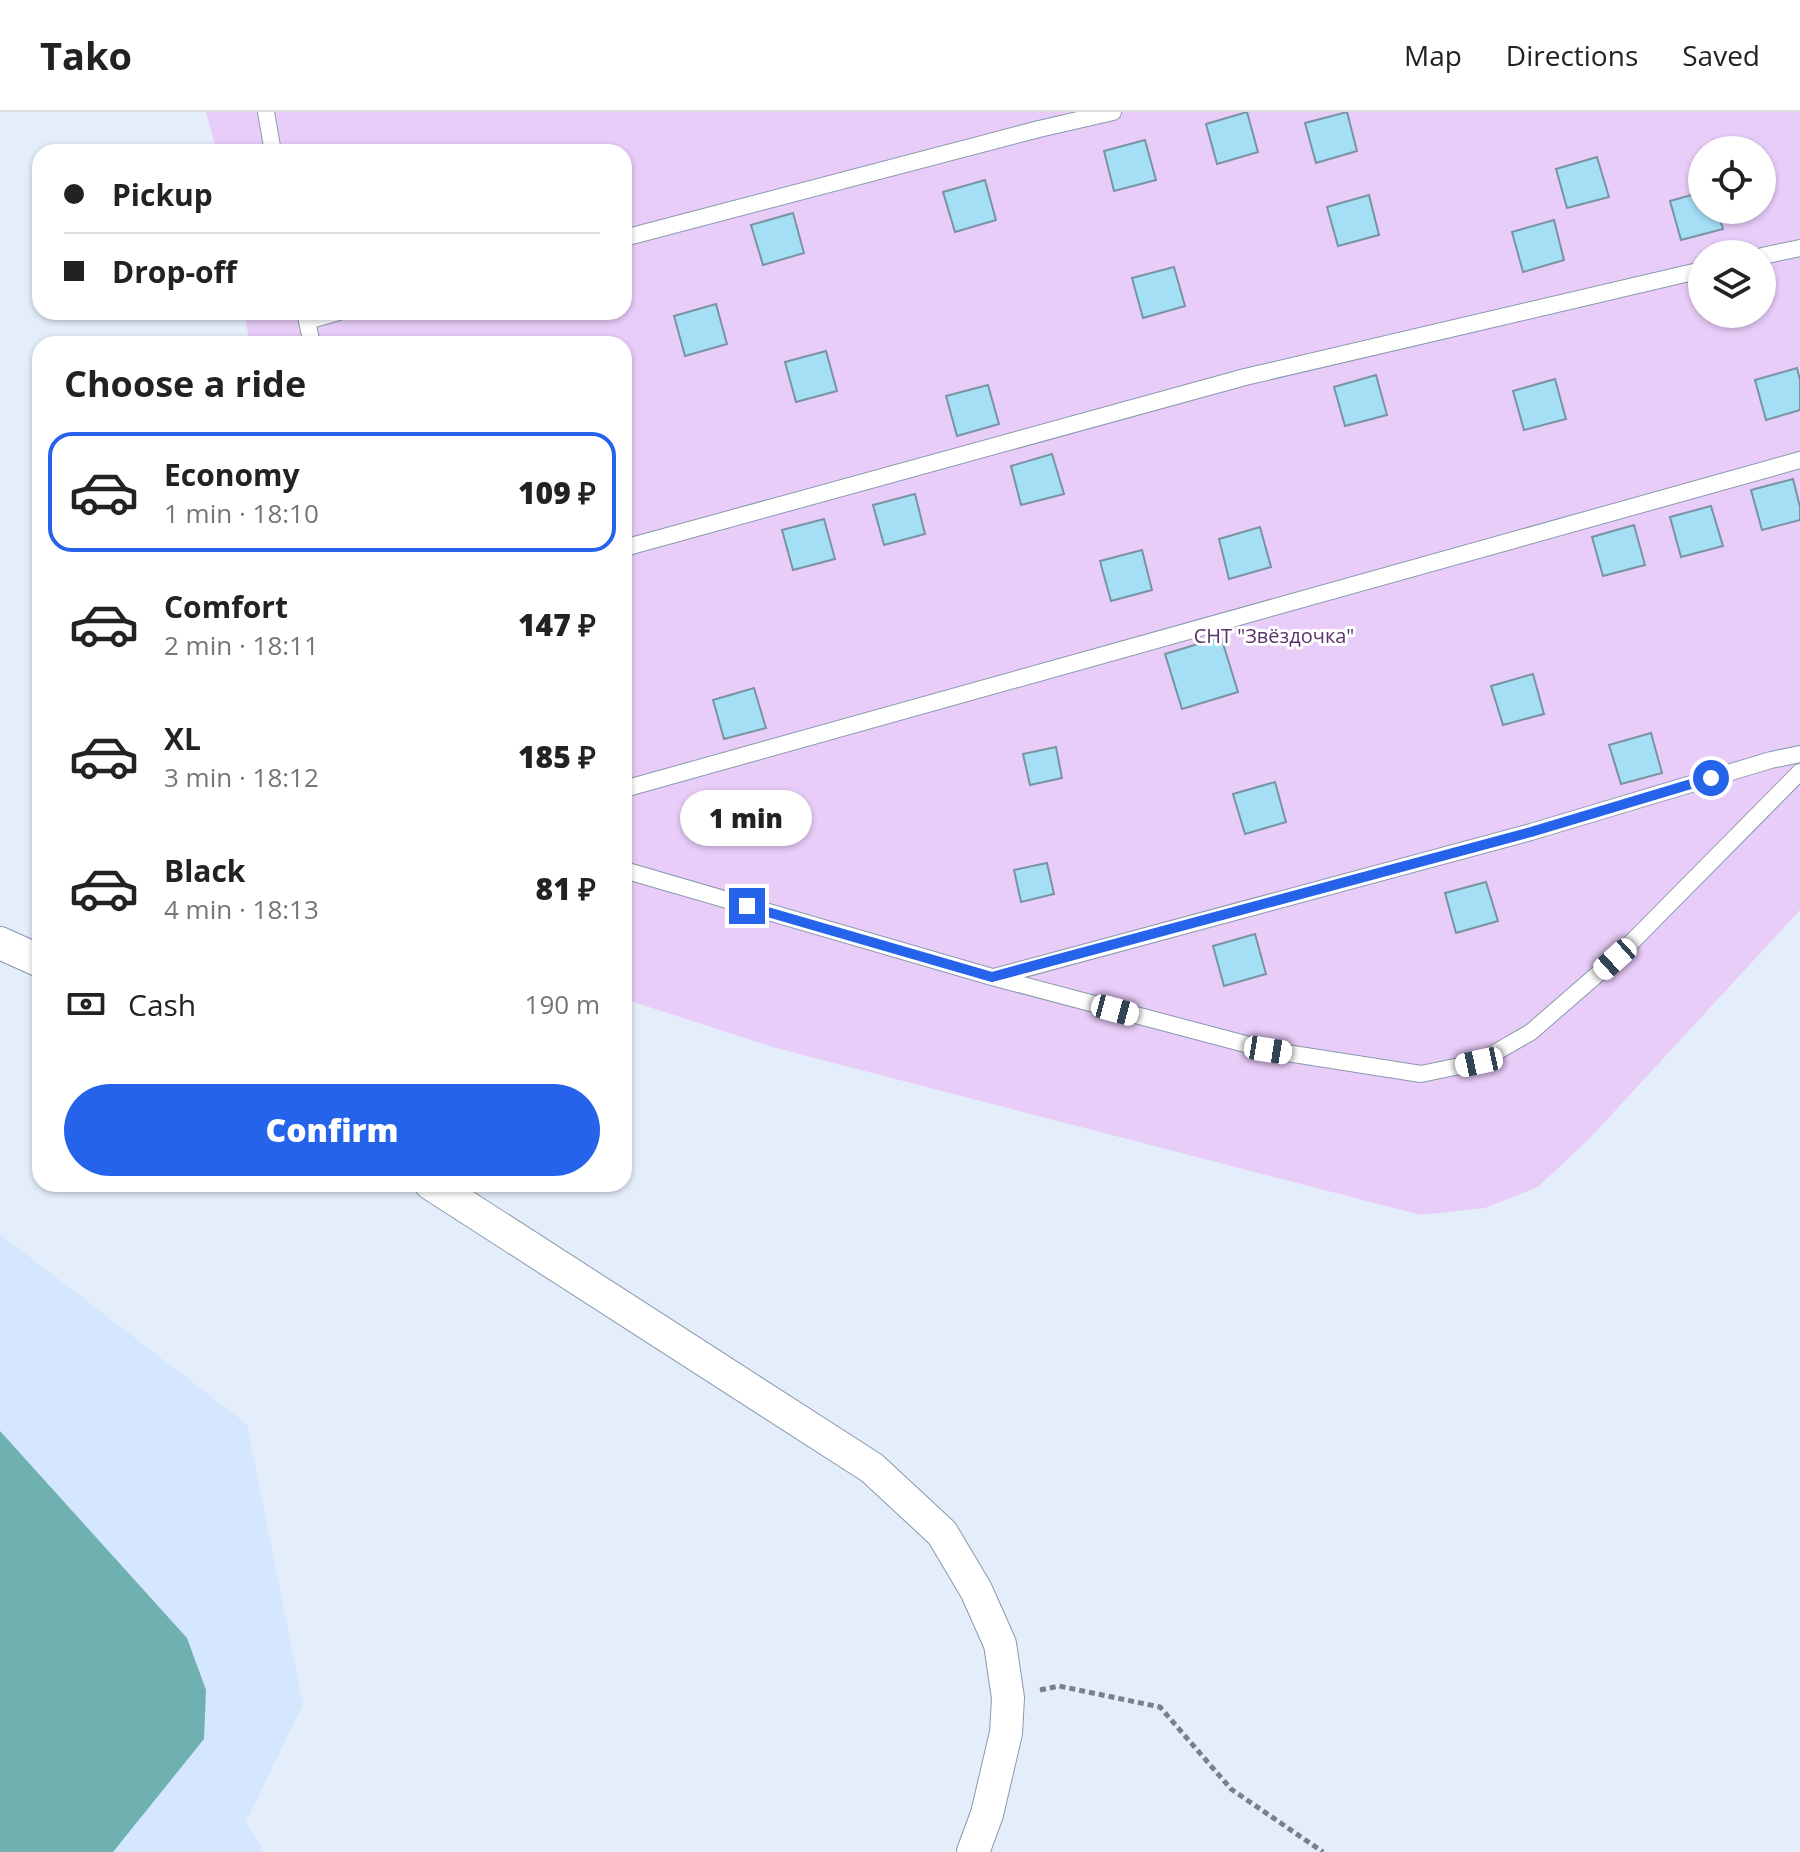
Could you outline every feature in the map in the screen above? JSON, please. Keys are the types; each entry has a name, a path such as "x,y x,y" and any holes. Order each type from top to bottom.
{"street":[{"path":"0,943 32,957"},
{"path":"443,1192 872,1468 942,1533 976,1590 1000,1644 1008,1698 1003,1746 987,1814 973,1852"}],"lane":[{"path":"266,112 272,144"},
{"path":"632,236 1113,112"},
{"path":"1776,253 1800,248"},
{"path":"632,546 1245,377 1688,273"},
{"path":"632,787 1800,460"},
{"path":"992,977 1531,832 1800,754"},
{"path":"632,872 992,977 1268,1050 1421,1074 1479,1062 1531,1032 1615,959 1800,772"}],"path":[{"path":"1008,1698 1059,1686 1160,1707 1231,1789 1323,1852"}],"shaded area":[{"path":"0,1234 247,1424 303,1704 246,1822 264,1852 0,1852"},
{"path":"0,1431 187,1638 206,1690 204,1739 113,1852 0,1852"}],"green space":[{"name":"СНТ \"Звёздочка\"","path":"206,112 1800,112 1800,910 1590,1138 1538,1187 1485,1208 1421,1215 776,1048 632,1002 632,336 248,336 246,320 632,320 632,144 215,144"}],"building":[{"path":"1247,112 1258,152 1217,164 1206,124"},
{"path":"1347,112 1357,151 1316,163 1305,123"},
{"path":"1145,140 1156,180 1114,191 1104,151"},
{"path":"1597,157 1609,197 1567,208 1556,169"},
{"path":"985,180 996,220 955,232 943,192"},
{"path":"1369,195 1379,235 1338,246 1327,207"},
{"path":"1688,196 1688,224 1721,224 1723,229 1681,240 1670,201"},
{"path":"793,213 804,253 763,265 751,225"},
{"path":"1554,220 1564,260 1523,272 1512,232"},
{"path":"1174,267 1185,306 1143,318 1132,278"},
{"path":"716,304 727,344 685,356 674,316"},
{"path":"826,351 837,391 796,402 785,362"},
{"path":"1797,368 1800,410 1766,420 1755,380"},
{"path":"1376,375 1387,415 1345,426 1334,387"},
{"path":"1555,379 1566,419 1524,430 1513,391"},
{"path":"988,385 999,424 957,436 946,396"},
{"path":"1052,454 1064,494 1021,505 1011,466"},
{"path":"1793,479 1800,520 1762,530 1751,490"},
{"path":"915,494 925,534 884,545 873,505"},
{"path":"1711,506 1723,546 1681,557 1670,517"},
{"path":"824,519 835,559 793,570 782,530"},
{"path":"1634,525 1645,565 1603,576 1592,537"},
{"path":"1260,527 1271,567 1229,579 1219,539"},
{"path":"1142,550 1152,590 1111,601 1100,561"},
{"path":"1221,637 1238,692 1182,709 1165,654"},
{"path":"1533,674 1544,714 1503,725 1491,686"},
{"path":"754,688 766,728 724,739 713,700"},
{"path":"1651,733 1662,773 1621,784 1609,745"},
{"path":"1056,747 1062,778 1030,785 1023,754"},
{"path":"1275,782 1286,822 1245,834 1233,794"},
{"path":"1047,863 1054,894 1021,902 1014,870"},
{"path":"1486,882 1498,921 1456,933 1445,893"},
{"path":"1255,934 1266,974 1224,986 1213,946"}],"route":[{"path":"747,906 992,977 1531,832 1711,778"}]}
